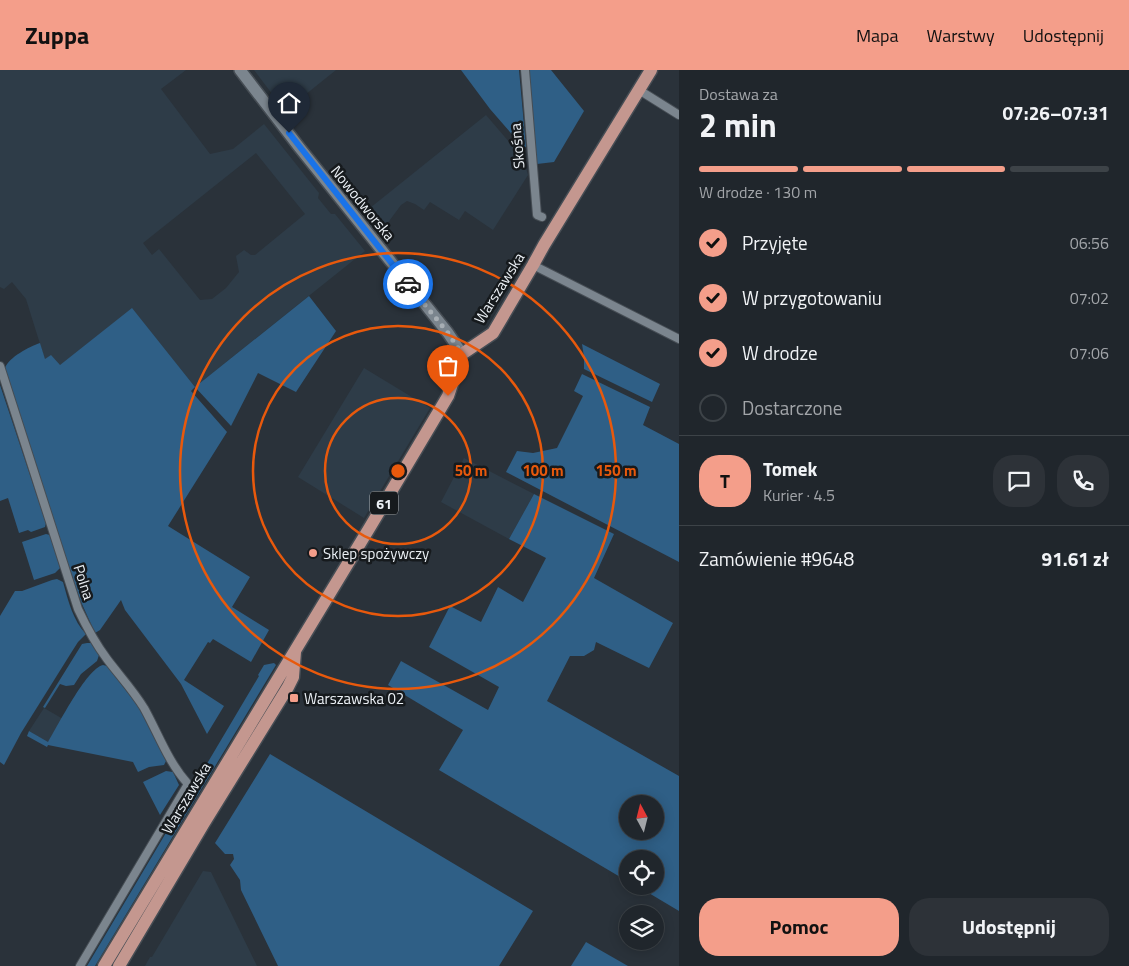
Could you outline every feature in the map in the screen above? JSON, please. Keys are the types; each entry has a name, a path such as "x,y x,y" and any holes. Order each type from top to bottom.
{"main road":[{"name":"Nowodworska","path":"240,70 448,333 462,354"},
{"name":"Warszawska","path":"104,966 448,396 462,354 493,333 544,245 651,70"},
{"name":"Warszawska","path":"119,966 288,687 293,677 296,648"}],"street":[{"name":"Skośna","path":"525,70 537,214 542,217"},
{"path":"639,90 679,115"},
{"path":"533,265 679,339"},
{"name":"Polna","path":"0,366 81,616 98,646 143,707 178,772 188,784 80,966"}],"shaded area":[{"path":"0,70 186,70 161,89 210,154 233,149 264,124 319,193 318,198 331,214 335,214 365,251 195,387 132,309 59,366 45,360 26,299 12,282 4,289 0,287","holes":["256,153 305,214 255,255 251,255 244,250 236,256 239,272 226,288 212,299 200,300 159,249 152,255 143,243"]},
{"path":"254,70 336,70 285,111"},
{"path":"461,70 519,70 526,147 522,146 490,109"},
{"path":"528,70 551,70 584,111 554,162 537,164"},
{"path":"486,115 523,158 528,175 493,230 465,211 459,220 430,202 424,210 407,201 401,205 381,232 365,212"},
{"path":"309,296 336,331 296,392 258,373 231,426 195,387"},
{"path":"132,308 195,387 191,391 227,432 168,526 250,577 232,607 269,630 251,662 213,639 210,643 208,642 184,680 224,706 207,734 181,684 125,610 121,600 100,630 95,633 74,584 5,368 15,356 40,343 45,359 51,355 60,365"},
{"path":"582,344 660,384 652,402 584,369"},
{"path":"364,368 430,408 364,518 298,477"},
{"path":"582,374 650,407 643,425 679,444 679,562 506,472 517,451 533,453 557,448 583,396 574,391"},
{"path":"0,385 46,523 45,527 31,532 28,530 19,533 8,498 0,501"},
{"path":"464,458 534,494 509,539 441,502"},
{"path":"534,494 614,534 594,578 673,623 649,668 596,642 594,650 584,656 570,656 547,701 679,776 679,911 652,895 664,895 664,850 619,850 619,876 439,770 463,730 388,685 401,661 488,710 499,687 429,647 450,606 481,622 498,587 523,602 546,558 509,539"},
{"path":"46,534 50,535 60,568 55,573 34,580 22,542"},
{"path":"57,579 63,582 74,617 86,634 71,653 21,733 4,765 0,762 0,616 15,591 22,591"},
{"path":"91,643 99,655 97,661 81,674 74,685 66,686 60,684 45,708 43,707 82,644"},
{"path":"274,663 276,665 95,966 87,966 264,665"},
{"path":"103,665 107,666 138,706 166,761 164,765 149,767 138,772 133,762 48,745 47,747 27,736 29,731 48,742 81,687 96,669"},
{"path":"44,708 63,719 48,743 29,731"},
{"path":"270,754 533,911 499,966 278,966 241,890 240,880 230,865 234,859 233,854 225,854 215,843"},
{"path":"166,771 173,772 179,785 160,815 143,782"},
{"path":"203,871 211,872 257,966 145,966 150,957 152,957"},
{"path":"586,942 628,966 571,966"}],"way so far":[{"path":"408,284 448,333 462,354 448,396"}],"place":[{"name":"Sklep spożywczy","path":"313,553"},
{"name":"Warszawska 02","path":"294,698"}],"route":[{"path":"289,133 408,284"}]}
